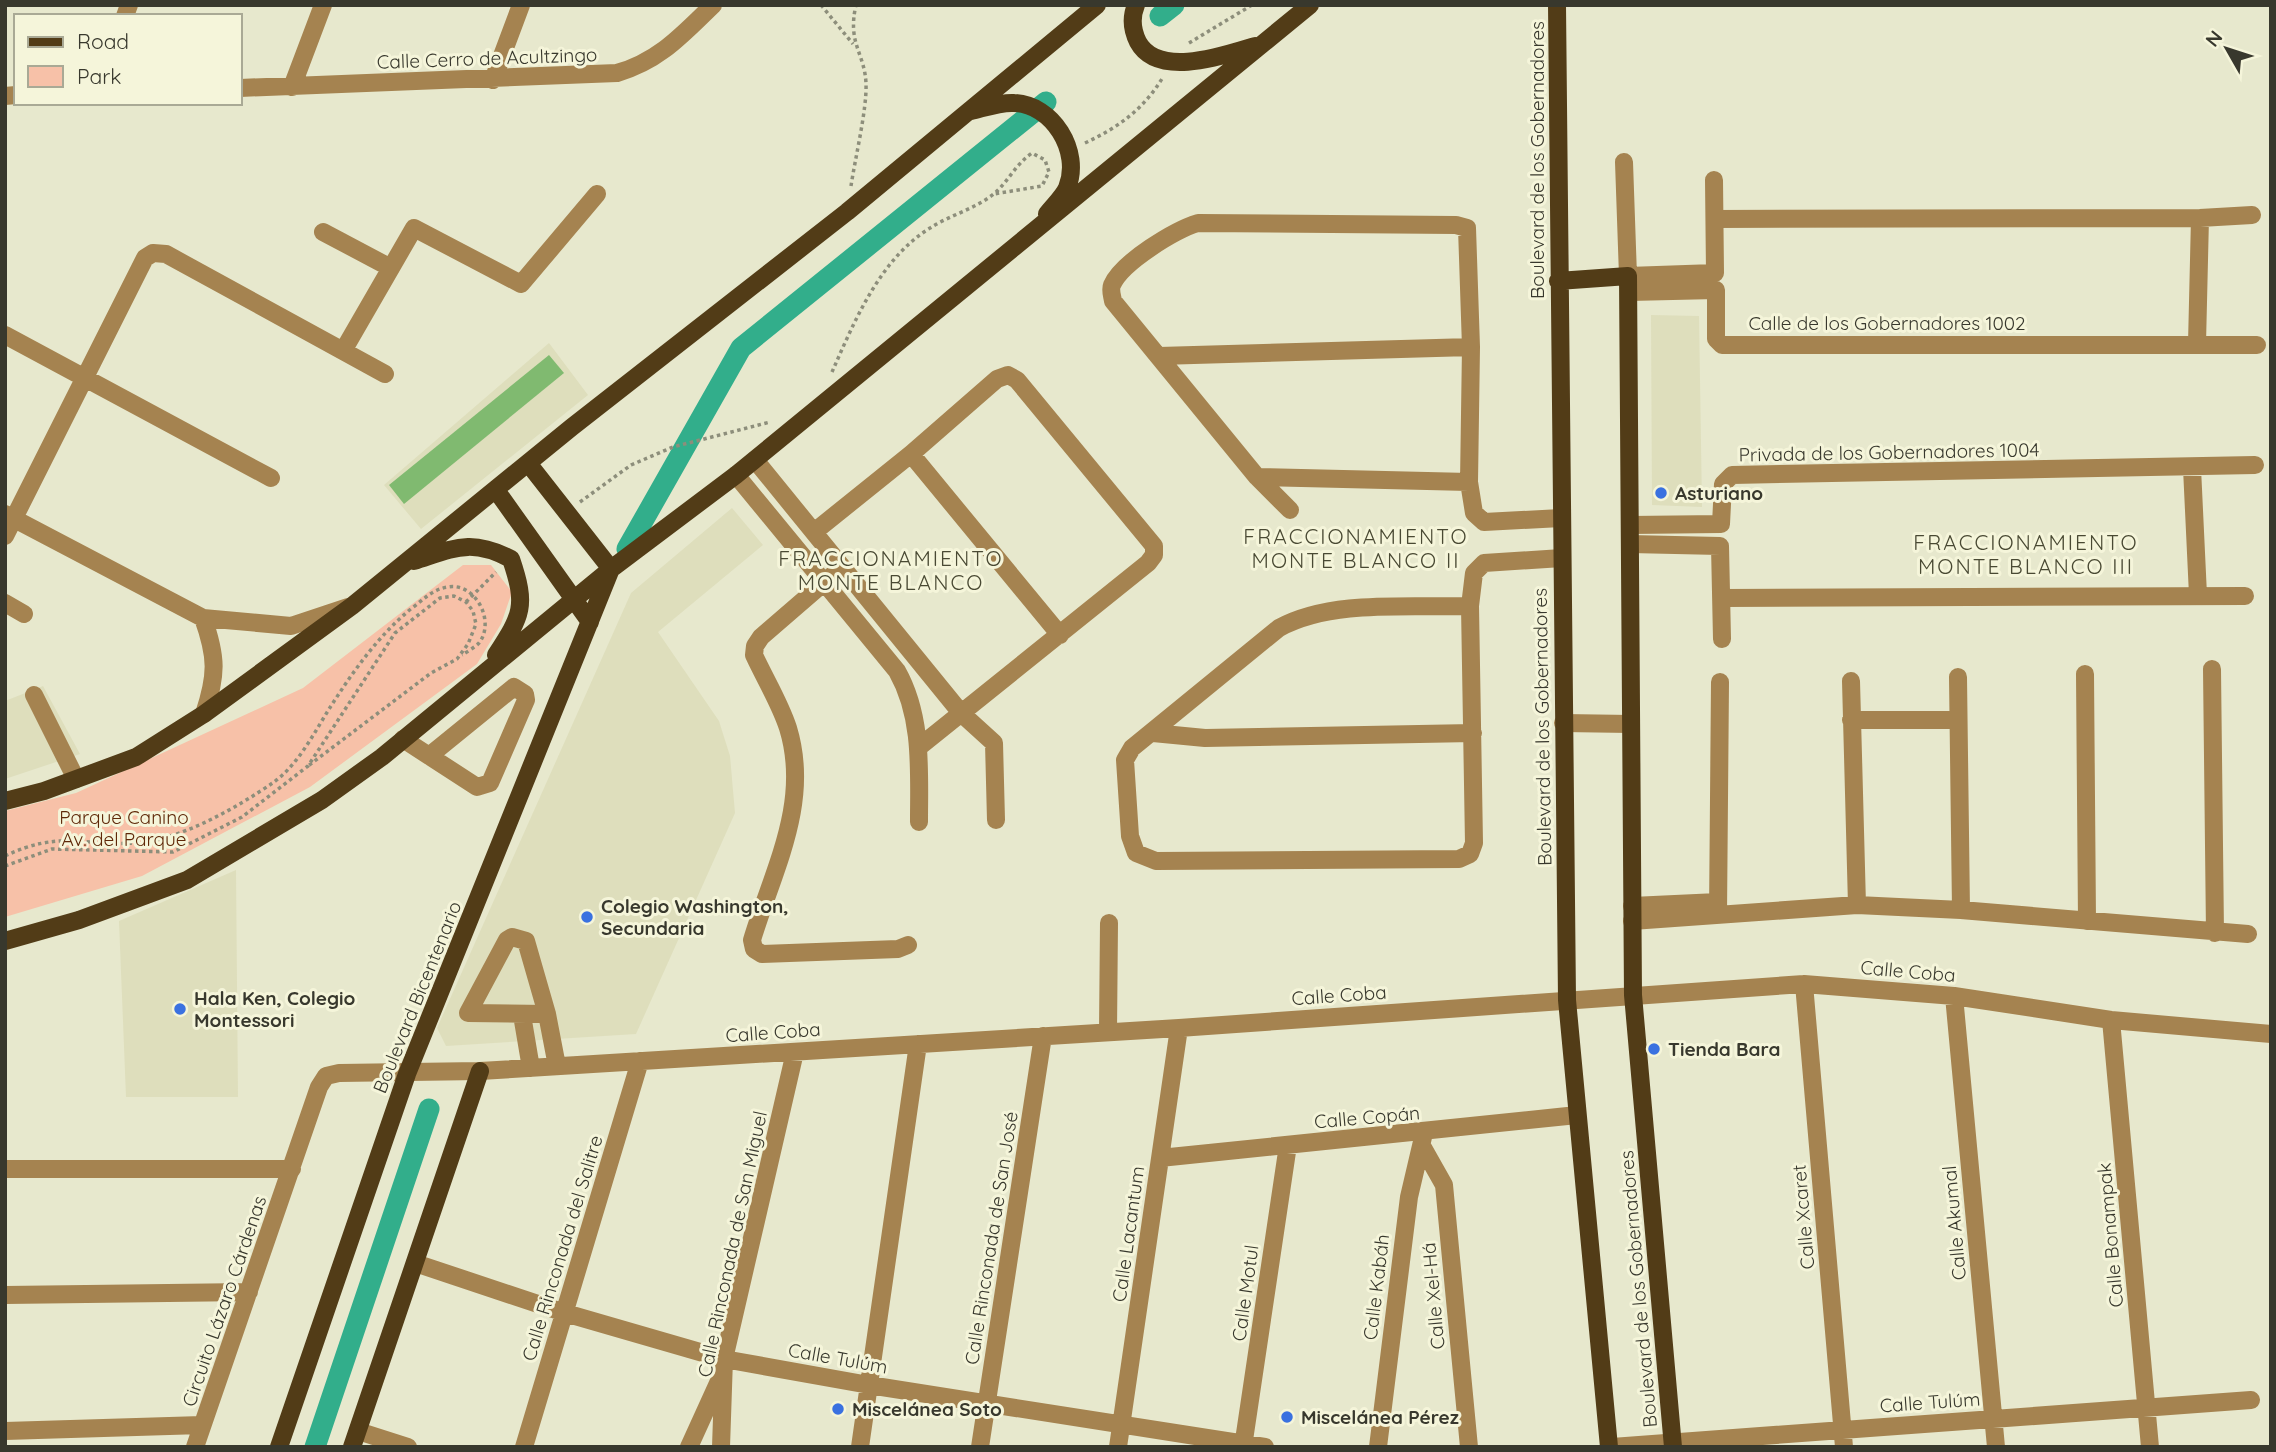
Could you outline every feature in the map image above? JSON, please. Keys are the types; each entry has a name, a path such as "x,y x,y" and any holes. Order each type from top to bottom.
{"main road":[{"path":"5,801 136,757 204,715 352,606 846,212 1097,5"},
{"path":"1136,5 1133,13 1134,33 1142,49 1172,62 1207,60 1264,44"},
{"path":"5,941 79,920 187,880 322,800 403,739 611,569 755,460 1310,5"},
{"name":"Boulevard de los Gobernadores","path":"1557,5 1567,1000 1610,1447"},
{"path":"969,111 1013,102 1035,107 1056,124 1067,142 1070,164 1067,187 1033,234"},
{"path":"1558,281 1628,284"},
{"name":"Boulevard de los Gobernadores","path":"1628,284 1633,995 1672,1444"},
{"path":"528,463 611,569"},
{"path":"496,490 590,622"},
{"path":"404,564 462,546 488,547 511,559 522,590 518,621 487,668"},
{"name":"Boulevard Bicentenario","path":"279,1447 407,1074 611,569"},
{"path":"355,1439 480,1071"}],"street":[{"path":"292,87 323,5"},
{"path":"493,80 521,5"},
{"name":"Calle Cerro de Acultzingo","path":"242,88 617,73 642,66 662,54 713,5"},
{"name":"Boulevard de los Gobernadores","path":"1624,162 1628,284"},
{"name":"Calle de los Gobernadores 1002","path":"1714,180 1716,339 1722,345 2257,345"},
{"path":"343,351 414,228 521,284 597,194"},
{"path":"1715,219 2200,218 2252,215"},
{"path":"2197,344 2200,218"},
{"path":"1290,510 1257,477 1113,301 1110,288 1117,276 1178,229 1198,223 1455,225 1467,228 1471,347 1469,482 1474,513 1485,522 1561,518"},
{"path":"323,232 391,268"},
{"path":"5,536 9,516 86,378 145,258 153,253 166,254 385,374"},
{"path":"1628,284 1716,282"},
{"path":"5,335 271,478"},
{"path":"1159,356 1471,347"},
{"path":"814,532 911,454 997,379 1008,375 1026,390 1154,546 1154,555 1149,564 919,747"},
{"path":"911,454 1060,635"},
{"path":"755,460 961,713 994,743 996,820"},
{"name":"Privada de los Gobernadores 1004","path":"1630,525 1721,524 1723,484 1726,478 1732,475 2255,465"},
{"path":"2192,468 2198,596"},
{"path":"736,475 897,671 909,691 919,747 919,822"},
{"path":"1257,477 1469,482"},
{"path":"9,516 203,618 291,626 352,606"},
{"path":"1630,544 1720,546 1722,639"},
{"path":"1470,607 1325,611 1299,617 1279,628 1132,748 1125,760 1131,846 1136,853 1156,861 1459,859 1470,854 1474,843 1470,607 1474,573 1484,563 1562,558"},
{"path":"842,567 761,637 755,646 754,655 788,729 796,794 782,859 751,940 754,949 762,954 898,949 908,945"},
{"path":"1723,598 2245,596"},
{"path":"5,603 24,614"},
{"path":"203,618 214,649 215,664 213,689 204,715"},
{"path":"2212,669 2215,933"},
{"path":"2085,674 2087,921"},
{"path":"1958,677 1961,910"},
{"path":"1718,908 1720,681"},
{"path":"1851,681 1857,905"},
{"path":"403,739 429,756 477,787 490,783 526,700 525,694 514,687 429,756"},
{"path":"34,695 76,779"},
{"path":"1851,720 1958,720"},
{"path":"1563,723 1631,724"},
{"path":"1153,733 1205,738 1473,733"},
{"path":"1632,914 1718,908 1857,905 1961,910 2248,934"},
{"path":"1108,1032 1109,923"},
{"path":"547,1014 522,1016 468,1013 507,940 512,937 526,941 547,1014 557,1066"},
{"name":"Calle Coba","path":"407,1074 1179,1028 1804,984 1954,996 2111,1020 2271,1034"},
{"name":"Calle Xcaret","path":"1804,984 1844,1438"},
{"name":"Calle Akumal","path":"1954,996 1996,1447"},
{"path":"522,1016 531,1068"},
{"name":"Calle Bonampak","path":"2111,1020 2150,1447"},
{"name":"Calle Lacantum","path":"1118,1447 1179,1028"},
{"name":"Calle Rinconada de San José","path":"980,1447 1043,1036"},
{"path":"860,1447 918,1044"},
{"name":"Calle Rinconada de San Miguel","path":"721,1447 723,1367 796,1052"},
{"name":"Calle Rinconada del Salitre","path":"524,1447 640,1061"},
{"name":"Circuito Lázaro Cárdenas","path":"195,1447 319,1087 326,1076 407,1074"},
{"name":"Calle Copán","path":"1160,1158 1288,1145 1423,1140 1577,1115"},
{"name":"Calle Kabáh","path":"1378,1447 1409,1197 1423,1140"},
{"name":"Calle Xel-Há","path":"1423,1140 1444,1185 1469,1447"},
{"name":"Calle Motul","path":"1243,1445 1288,1145"},
{"name":"Circuito Lázaro Cárdenas","path":"5,1169 292,1169"},
{"name":"Calle Tulúm","path":"415,1263 723,1367 869,1385 1265,1447"},
{"path":"5,1295 249,1292"},
{"path":"688,1447 723,1367"},
{"name":"Calle Tulúm","path":"1610,1447 1844,1438 1994,1419 2251,1400"},
{"path":"5,1431 202,1426"},
{"path":"355,1439 408,1447"}],"path":[{"path":"821,5 854,45"},
{"path":"846,212 866,83 854,45 853,19 856,5"},
{"path":"1048,166 1068,151 1130,118 1145,103 1172,62 1190,41 1252,5"},
{"path":"829,377 863,304 906,245 929,228 994,194 1042,186 1049,172 1045,160 1032,153 1020,162 994,194"},
{"path":"673,447 774,421"},
{"path":"5,856 53,839 134,843 168,839 276,780 305,749 363,659 399,619 436,589 454,586 471,594 480,604 486,620 480,642 431,673 242,817 173,852 52,849 5,866"},
{"path":"308,766 395,633 440,598 454,596 473,611 476,624 468,644 457,659"}],"shaded area":[{"path":"1651,315 1699,316 1702,507 1652,505"},
{"path":"549,343 588,395 421,529 384,485"},
{"name":"Colegio Washington, Secundaria","path":"732,508 763,545 658,632 719,721 730,756 735,813 636,1034 446,1046 437,1028 631,593"},
{"path":"43,686 80,754 5,779 5,701"},
{"name":"Hala Ken, Colegio Montessori","path":"236,870 238,1097 126,1097 119,921"}],"green space":[{"name":"Parque Canino Av. del Parque","path":"463,565 491,565 512,592 501,624 477,664 310,787 142,876 5,917 5,811 76,793 303,688"}],"building":[{"path":"549,355 564,373 404,504 389,485"}],"waterway":[{"path":"1160,16 1174,5"},
{"path":"627,549 741,348 1046,102"},
{"path":"315,1447 429,1109"}],"place":[{"name":"Asturiano","path":"1661,493"},
{"name":"Colegio Washington, Secundaria","path":"587,917"},
{"name":"Hala Ken, Colegio Montessori","path":"180,1009"},
{"name":"Tienda Bara","path":"1654,1049"},
{"name":"Miscelánea Soto","path":"838,1409"},
{"name":"Miscelánea Pérez","path":"1287,1417"}],"district":[{"name":"FRACCIONAMIENTO MONTE BLANCO II","path":"1356,548"},
{"name":"FRACCIONAMIENTO MONTE BLANCO III","path":"2026,554"},
{"name":"FRACCIONAMIENTO MONTE BLANCO","path":"891,570"}]}
